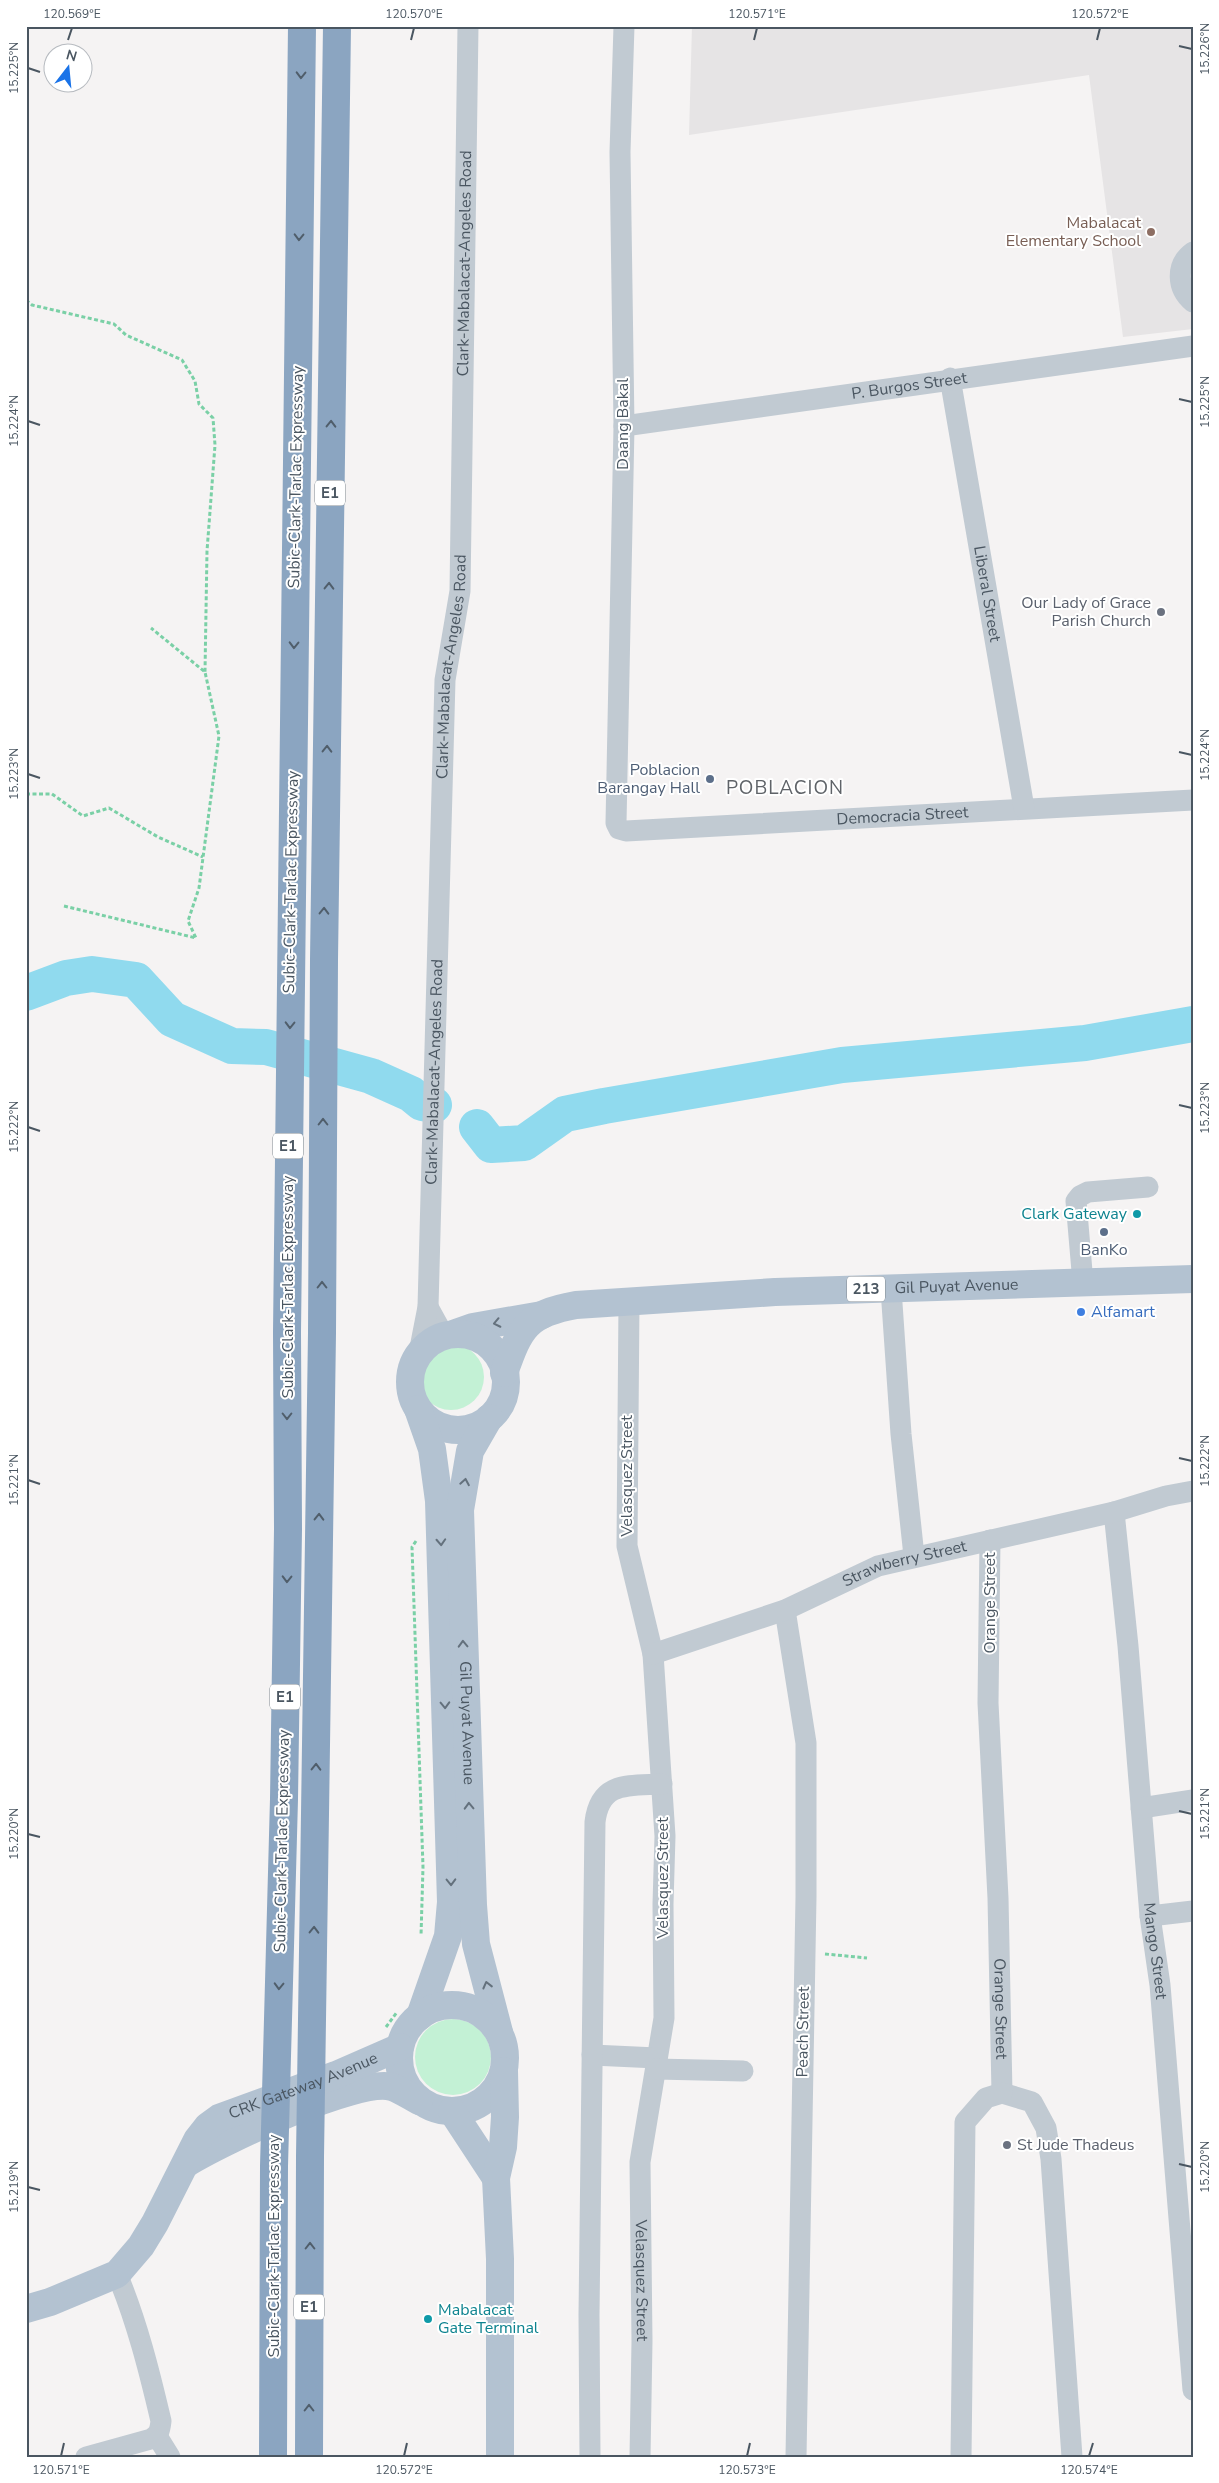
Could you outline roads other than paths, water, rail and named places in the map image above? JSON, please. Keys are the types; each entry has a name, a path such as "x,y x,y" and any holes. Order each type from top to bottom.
{"highway":[{"name":"Subic-Clark-Tarlac Expressway","path":"273,2457 274,2166 284,1799 288,1539 287,1333 290,959 302,26"},
{"name":"Subic-Clark-Tarlac Expressway","path":"309,2457 310,2157 322,1333 324,960 337,26"}],"main road":[{"name":"Gil Puyat Avenue","path":"449,1335 472,1327 542,1314 576,1305 629,1301 775,1292 1193,1279"},
{"name":"Gil Puyat Avenue","path":"504,1373 515,1340 531,1320 542,1314"},
{"name":"213","path":"419,1353 430,1343 449,1335"},
{"path":"449,1335 473,1336 482,1341 497,1354 504,1373"},
{"path":"419,1353 414,1361 410,1380 410,1390 418,1409 433,1422 452,1429 471,1427 489,1418"},
{"name":"213","path":"489,1418 496,1410 504,1393 504,1373"},
{"name":"Gil Puyat Avenue","path":"410,2011 448,1936 451,1902 439,1501 432,1449 418,1409"},
{"name":"Gil Puyat Avenue","path":"489,1418 470,1451 460,1510 473,1904 476,1944 499,2032"},
{"path":"500,2457 500,2259 496,2178 505,2117 504,2071 506,2058 499,2032 491,2022 469,2008 444,2006 410,2011 408,2030 392,2037 400,2072 406,2084 423,2103 437,2110 452,2111 470,2108 485,2100 500,2082 504,2071"},
{"name":"CRK Gateway Avenue","path":"187,2163 197,2140 208,2126 219,2118 336,2076 392,2037"},
{"name":"CRK Gateway Avenue","path":"187,2163 215,2146 334,2096 367,2086 392,2087 423,2103"},
{"path":"452,2111 496,2178"},
{"path":"26,2309 50,2302 117,2274 141,2246 187,2163"}],"street":[{"name":"Clark-Mabalacat-Angeles Road","path":"419,1353 428,1299 439,960 445,680 460,591 468,26"},
{"name":"Daang Bakal","path":"616,823 624,426 620,152 624,26"},
{"path":"1193,252 1184,262 1180,272 1180,283 1184,292 1193,302"},
{"name":"P. Burgos Street","path":"624,426 950,378 1193,346"},
{"name":"Liberal Street","path":"950,378 1024,808"},
{"name":"Democracia Street","path":"616,823 619,829 626,831 1193,800"},
{"path":"1083,1283 1076,1201 1080,1196 1088,1192 1148,1188"},
{"path":"890,1289 900,1434 914,1556"},
{"path":"428,1299 449,1335"},
{"name":"Velasquez Street","path":"629,1301 627,1546 653,1654 665,1836 663,1904 664,2018 640,2162 642,2341 640,2457"},
{"name":"Strawberry Street","path":"653,1654 785,1610 878,1566 914,1556 1114,1512 1166,1496 1193,1491"},
{"name":"Mango Street","path":"1114,1512 1128,1646 1150,1916 1160,1985 1193,2390"},
{"name":"Orange Street","path":"990,1540 988,1703 998,1898 1002,2093"},
{"name":"Peach Street","path":"785,1610 806,1743 796,2457"},
{"path":"590,2457 589,2315 597,1807 601,1800 610,1792 629,1786 662,1784"},
{"path":"1140,1808 1193,1800"},
{"path":"1150,1916 1193,1911"},
{"path":"592,2055 743,2071"},
{"path":"961,2457 965,2122 986,2098 1002,2093 1032,2102 1046,2128 1051,2160 1072,2457"},
{"path":"117,2274 133,2312 150,2376 161,2421 157,2436 170,2457"},
{"path":"86,2457 157,2436"}],"waterway":[{"path":"26,993 66,978 92,974 136,980 172,1019 232,1046 266,1047 371,1076 411,1094 422,1103 434,1105"},
{"path":"477,1127 491,1145 524,1143 565,1114 604,1106 842,1065 1085,1043 1193,1024"}],"place":[{"name":"Mabalacat Elementary School","path":"1151,232"},
{"name":"Our Lady of Grace Parish Church","path":"1161,612"},
{"name":"Poblacion Barangay Hall","path":"710,779"},
{"name":"Clark Gateway","path":"1137,1214"},
{"name":"BanKo","path":"1104,1232"},
{"name":"Alfamart","path":"1081,1312"},
{"name":"St Jude Thadeus","path":"1007,2145"},
{"name":"Mabalacat Gate Terminal","path":"428,2319"}],"district":[{"name":"POBLACION","path":"785,788"}]}
